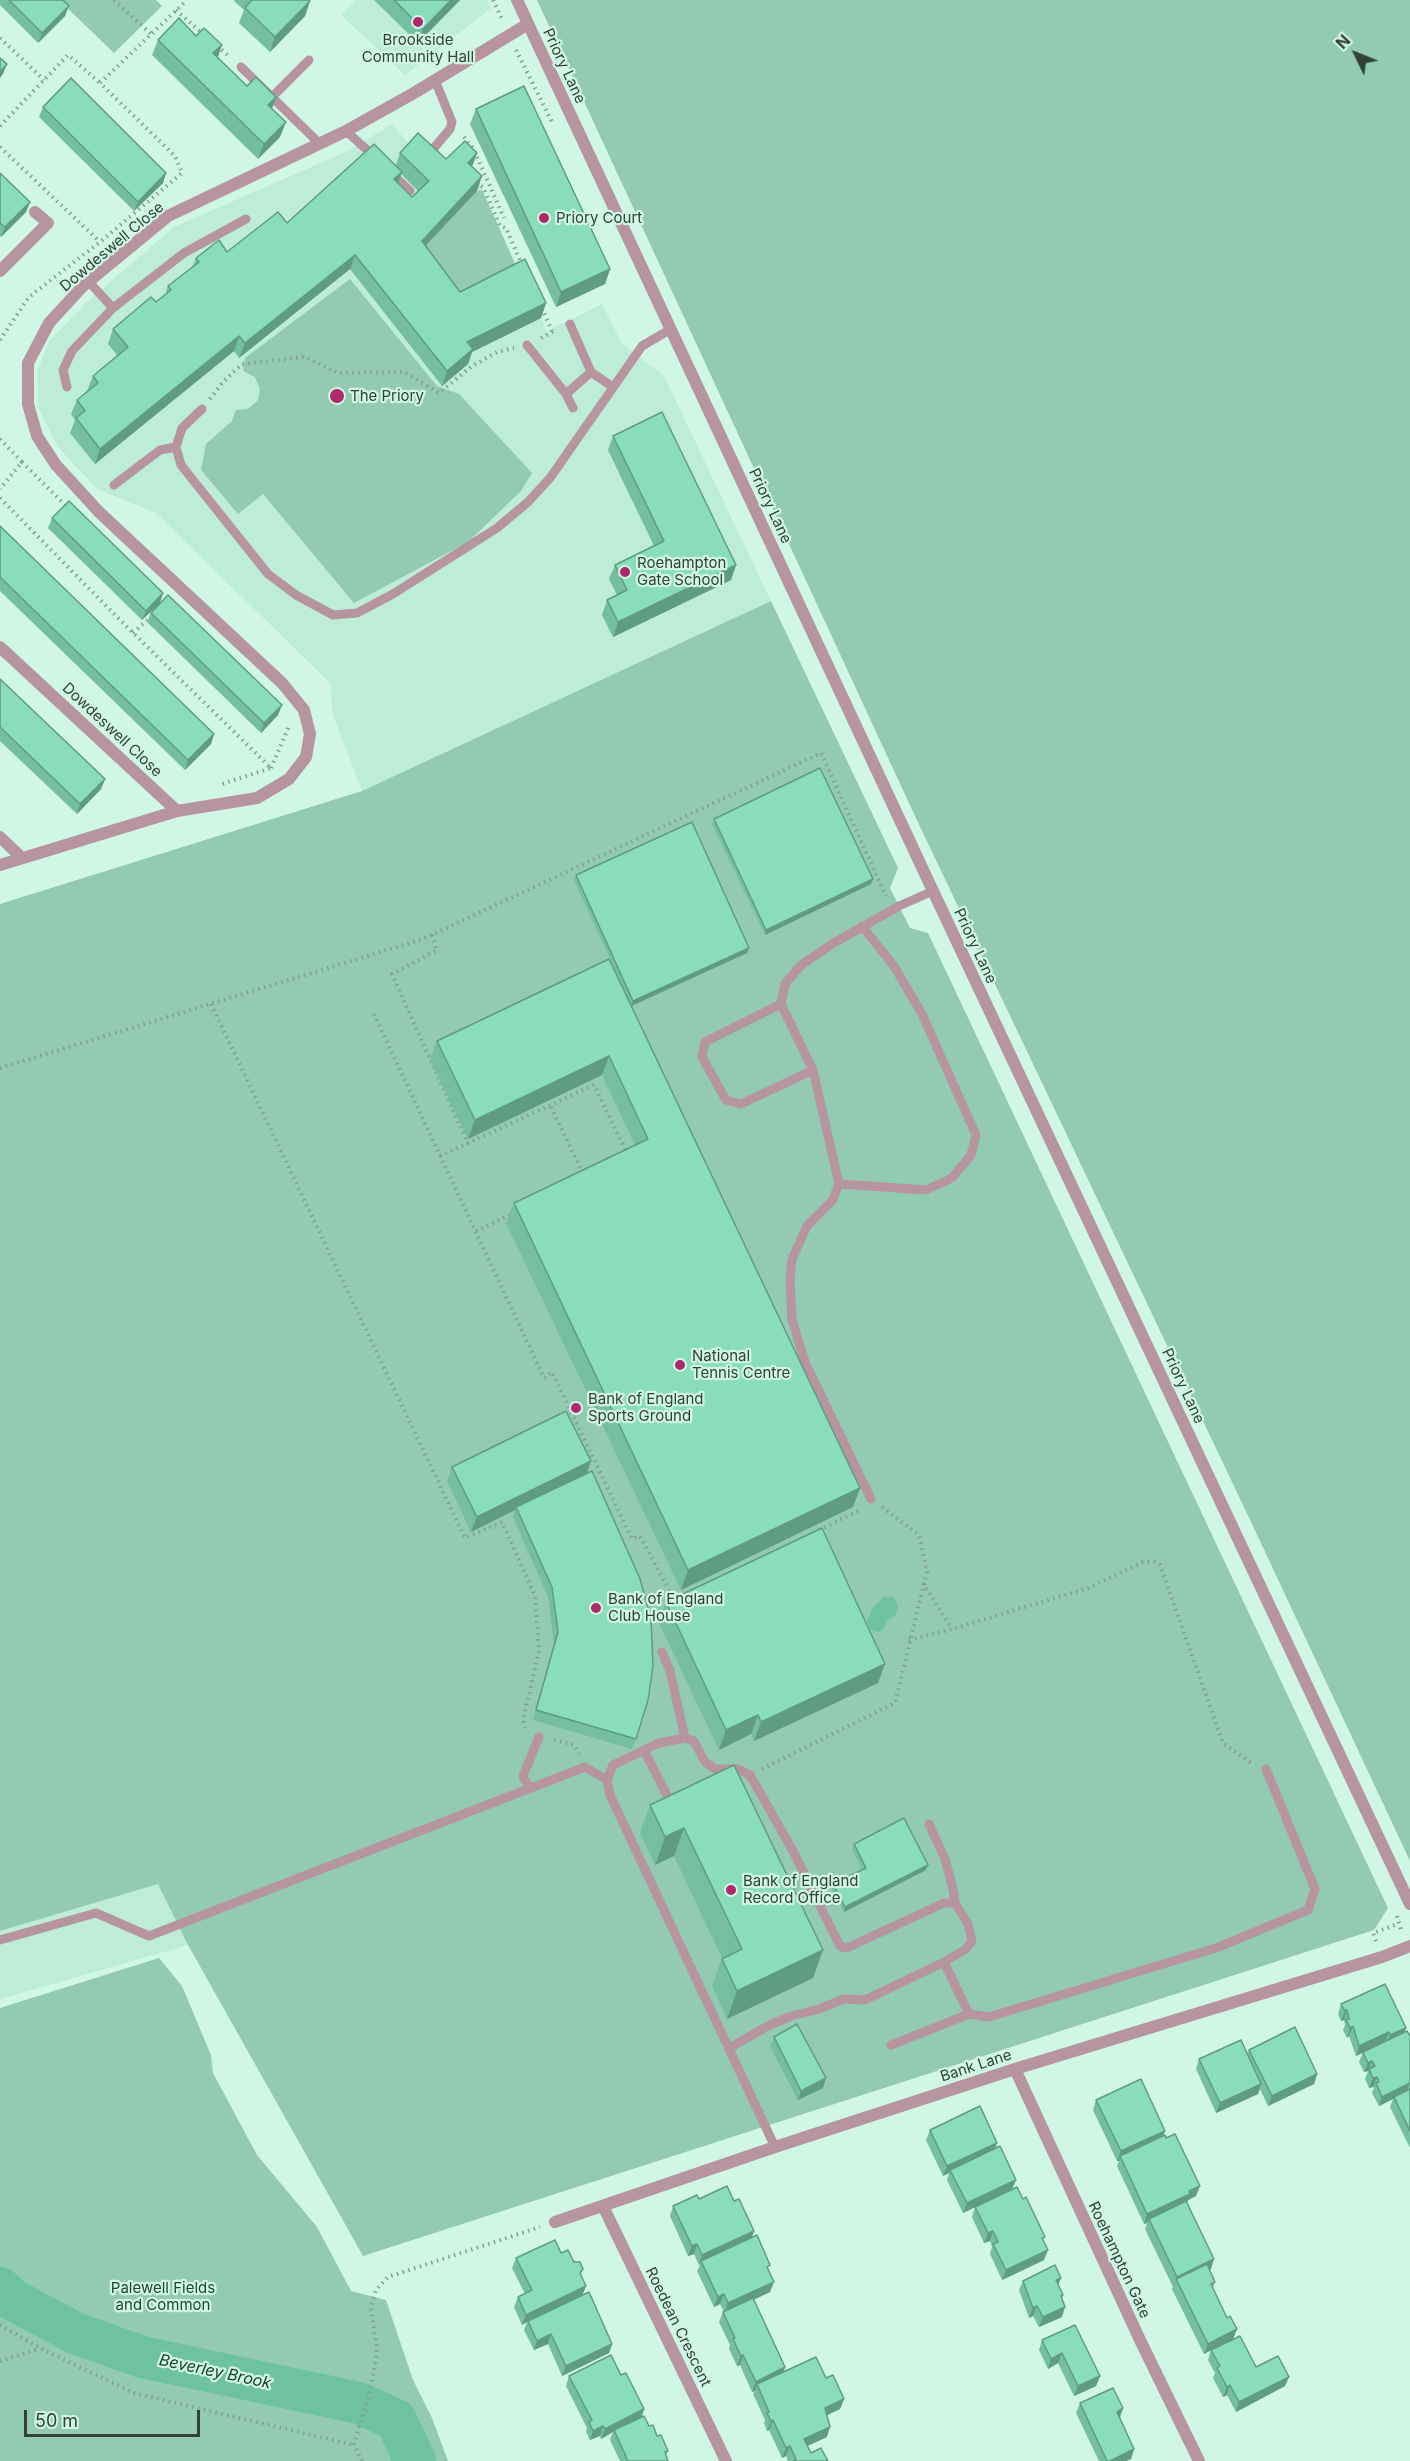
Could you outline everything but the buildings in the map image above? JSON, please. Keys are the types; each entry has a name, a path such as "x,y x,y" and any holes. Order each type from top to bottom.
{"street":[{"name":"Priory Lane","path":"517,0 1410,1904"},
{"name":"Dowdeswell Close","path":"0,865 177,811 257,798 289,778 306,757 310,734 304,710 282,683 99,512 56,465 37,436 28,404 28,363 49,322 89,282 168,216 346,131 528,24"},
{"path":"0,271 48,222 35,212"},
{"name":"Dowdeswell Close","path":"0,647 177,811"},
{"path":"0,837 22,858"},
{"name":"Bank Lane","path":"555,2222 1015,2069 1382,1957 1410,1946"},
{"name":"Roehampton Gate","path":"1015,2069 1199,2461"},
{"name":"Roedean Crescent","path":"603,2206 726,2461"}],"lane":[{"path":"272,97 309,60"},
{"path":"241,67 320,144"},
{"path":"434,148 450,129 452,122 435,80"},
{"path":"346,131 410,191"},
{"path":"67,387 63,370 72,351 113,308 184,253 246,219"},
{"path":"89,282 113,308"},
{"path":"570,324 591,372 613,387"},
{"path":"202,409 182,428 176,447 181,465 268,574 296,594 333,615 357,613 393,594 497,528 528,502 550,478 642,346 671,329"},
{"path":"526,345 566,394 573,408"},
{"path":"566,394 591,372"},
{"path":"114,485 160,450 176,447"},
{"path":"871,1499 805,1362 792,1320 790,1280 792,1259 798,1240 807,1226 832,1200 839,1184 813,1070 781,1004 785,984 801,966 862,926 933,891"},
{"path":"839,1184 926,1190 952,1179 971,1155 976,1135 922,1014 894,966 862,926"},
{"path":"781,1004 705,1042 702,1057 726,1100 741,1104 813,1070"},
{"path":"662,1652 670,1671 685,1738"},
{"path":"529,1788 523,1776 539,1737"},
{"path":"775,2147 609,1795 607,1780 613,1765 659,1743 685,1738 694,1742 705,1762 715,1769 738,1769 750,1775 793,1851 840,1946 844,1948 944,1904 955,1903"},
{"path":"644,1750 671,1803"},
{"path":"0,1940 96,1913 149,1936 585,1767 607,1780"},
{"path":"891,2045 969,2014 989,2017 1216,1948 1308,1910 1315,1889 1266,1769"},
{"path":"729,2048 791,2016 819,2009 844,1999 865,2000 966,1949 972,1941 968,1923 955,1903 945,1859 929,1824"},
{"path":"944,1962 969,2014"}],"path":[{"path":"114,0 151,34"},
{"path":"100,83 187,0"},
{"path":"493,0 500,16"},
{"path":"176,10 241,67"},
{"path":"0,38 44,80"},
{"path":"0,126 68,55 175,156 182,173 100,242 29,297 0,340"},
{"path":"452,122 472,148 504,218"},
{"path":"0,147 100,242"},
{"path":"471,180 483,187 500,226 506,228 524,270"},
{"path":"538,301 552,332"},
{"path":"202,409 223,382 242,364 305,357 338,372 404,372 439,393 472,366 497,352 526,345 570,324"},
{"path":"0,439 74,513"},
{"path":"0,489 22,462"},
{"path":"0,498 271,768"},
{"path":"133,633 158,610"},
{"path":"219,785 271,768 291,721"},
{"path":"0,1068 432,935 821,753 891,911"},
{"path":"432,935 437,950 392,974 468,1144"},
{"path":"211,1004 465,1538 502,1522 535,1596 539,1651 523,1720 526,1730 539,1737 574,1745 585,1767"},
{"path":"374,1014 544,1378 552,1372 632,1539 640,1536 674,1599 684,1594"},
{"path":"440,1156 551,1107 594,1085 630,1159"},
{"path":"551,1107 585,1180"},
{"path":"476,1232 516,1213"},
{"path":"750,1775 895,1703 927,1572 919,1535 871,1499 859,1511 818,1531"},
{"path":"909,1640 1088,1588 1143,1562 1155,1562 1160,1565 1223,1743 1249,1763 1266,1769"},
{"path":"923,1583 952,1629"},
{"path":"1376,1939 1373,1933 1398,1924 1401,1930"},
{"path":"362,2461 354,2445 370,2391 377,2350 371,2308 376,2290 388,2277 555,2222"},
{"path":"0,2325 40,2348 134,2393 354,2445"},
{"path":"0,2361 40,2348"}],"shaded area":[{"path":"356,0 487,0 491,8 405,75 341,15"},
{"name":"The Priory","path":"392,124 413,148 472,167 547,331 602,304 622,344 664,376 771,601 362,791 333,715 330,683 156,513 97,489 57,446 39,409 37,372 49,341 88,301 174,227 350,150"},
{"path":"883,1597 894,1598 898,1607 895,1616 887,1620 883,1630 878,1632 871,1630 867,1621 872,1609"},
{"path":"158,1883 188,1945 0,1999 0,1931"}],"green space":[{"path":"59,0 156,0 162,6 114,53"},
{"path":"537,0 1410,0 1410,1861 915,816"},
{"path":"482,190 519,273 454,307 416,256 477,191"},
{"path":"350,279 437,386 459,394 532,473 521,491 468,542 354,603 263,494 238,514 201,470 206,444 232,421 236,410 248,409 258,400 260,389 255,377 243,371 245,358"},
{"name":"Bank of England Sports Ground","path":"771,601 898,868 890,888 910,928 928,933 1388,1908 1374,1930 363,2256 188,1945 158,1884 0,1931 0,904 362,791"},
{"name":"Palewell Fields and Common","path":"159,1958 182,1986 211,2055 213,2073 257,2155 317,2227 351,2291 386,2300 413,2380 432,2418 448,2461 0,2461 0,2008"}],"waterway":[{"name":"Beverley Brook","path":"0,2288 13,2300 75,2333 142,2357 359,2403 396,2420 415,2461"}],"place":[{"name":"Brookside Community Hall","path":"418,22"},
{"name":"Priory Court","path":"544,218"},
{"name":"The Priory","path":"337,396"},
{"name":"Roehampton Gate School","path":"625,572"},
{"name":"National Tennis Centre","path":"680,1365"},
{"name":"Bank of England Sports Ground","path":"576,1408"},
{"name":"Bank of England Club House","path":"596,1608"},
{"name":"Bank of England Record Office","path":"731,1890"}]}
